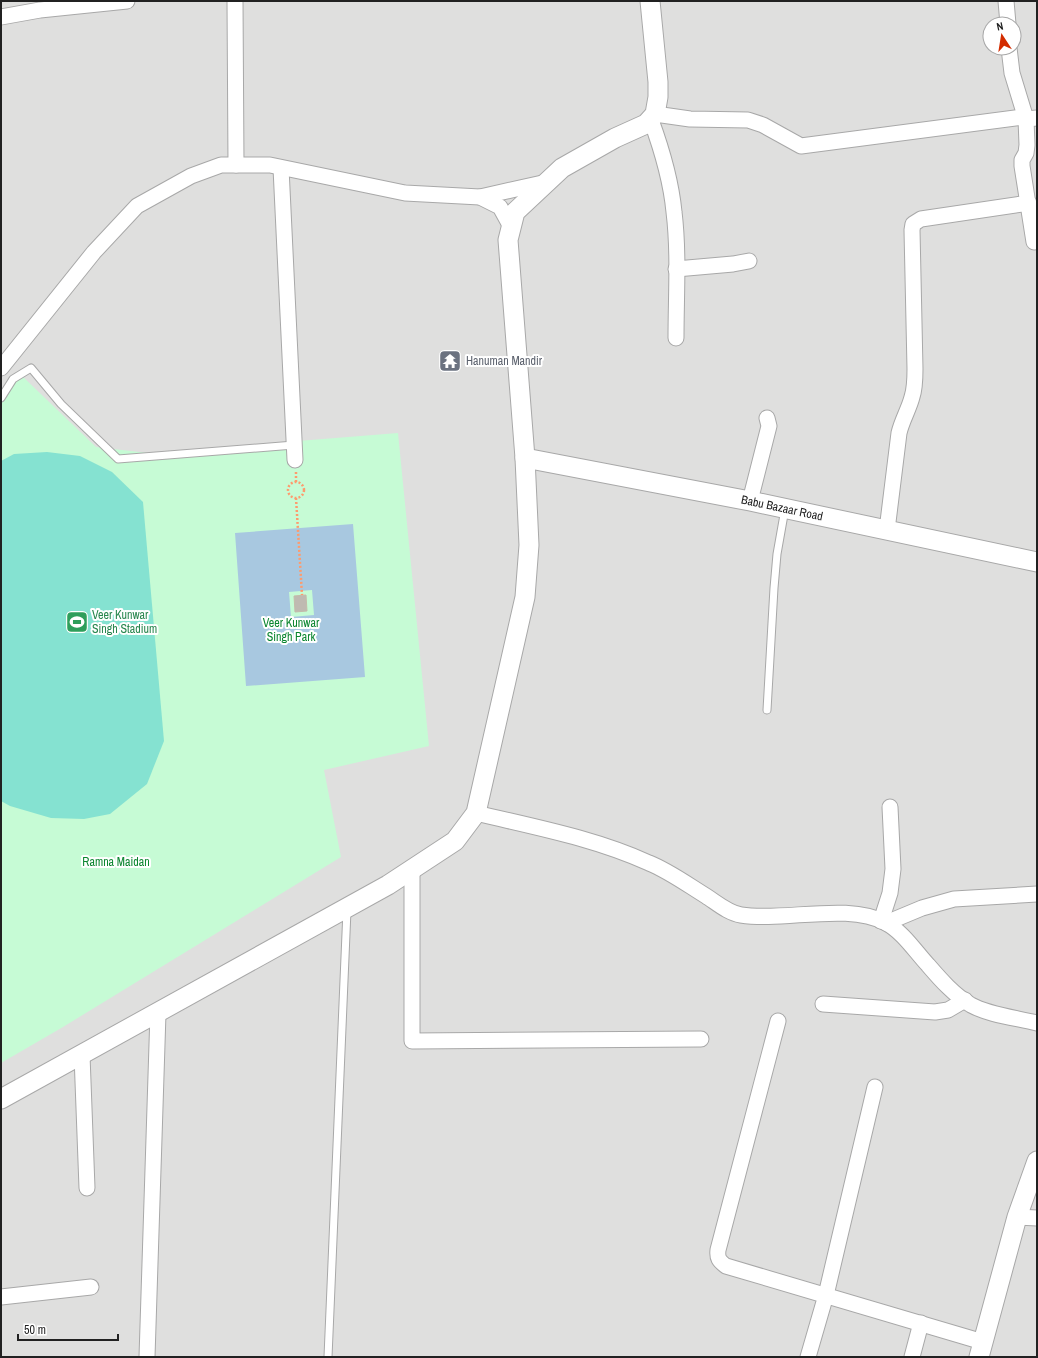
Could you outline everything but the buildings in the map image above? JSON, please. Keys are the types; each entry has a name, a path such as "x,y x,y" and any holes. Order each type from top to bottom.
{"street":[{"path":"1,17 40,10 127,1"},
{"path":"235,1 236,165"},
{"path":"650,1 658,82 658,97 653,117 670,183 677,244 676,338"},
{"path":"1006,1 1007,16"},
{"path":"1010,56 1012,73 1023,104 1032,118 1026,153 1022,160 1022,166 1034,242"},
{"path":"1,1099 388,885 455,841 476,813 525,597 529,545 525,458 508,240 515,212 562,168 615,138 646,124 653,117 748,120 763,125 801,146 1016,118 1032,118"},
{"path":"1,368 94,252 137,206 191,176 221,165 270,165 405,193 480,197 547,182"},
{"path":"281,168 295,460"},
{"path":"480,197 500,207 511,227"},
{"path":"887,530 899,433 901,424 911,402 916,369 913,224 921,219 1029,203"},
{"path":"676,269 749,261"},
{"path":"750,501 769,426 767,418"},
{"name":"Babu Bazaar Road","path":"525,458 750,501 1037,562"},
{"path":"884,922 893,870 890,807"},
{"path":"476,813 584,839 629,854 657,866 726,910 740,915 759,917 840,913 868,916 884,922 900,934 936,974 955,993 971,1005 987,1011 1037,1023"},
{"path":"412,870 412,1041 701,1039"},
{"path":"884,922 922,908 954,899 1037,894"},
{"path":"823,1004 935,1012 948,1010 965,1000"},
{"path":"147,1357 158,1013"},
{"path":"778,1021 718,1250 718,1258 721,1263 726,1266 921,1323 981,1349 1017,1217 1037,1161"},
{"path":"82,1055 87,1188"},
{"path":"808,1357 826,1295 875,1087"},
{"path":"1017,1217 1037,1218"},
{"path":"1,1297 90,1287"},
{"path":"912,1357 921,1323"}],"lane":[{"path":"1,398 13,379 31,368 61,404 118,459 294,445"},
{"path":"767,710 777,554 785,509"},
{"path":"328,1357 347,908"}],"path":[{"path":"296,482 301,483 304,491 302,496 296,498 289,495 288,490 291,483 296,482"},
{"path":"296,498 302,595"}],"shaded area":[{"path":"1,1 1037,1 1037,1357 1,1357"},
{"name":"Veer Kunwar Singh Stadium","path":"47,452 80,456 112,472 143,502 164,741 147,784 110,814 84,819 51,818 10,806 1,801 1,461 14,454"},
{"path":"353,524 365,677 246,686 235,533","holes":["312,590 314,615 291,617 289,592"]}],"green space":[{"path":"19,373 96,447 148,453 398,433 429,746 324,770 341,857 63,1027 1,1063 1,398"}],"place":[{"name":"Hanuman Mandir","path":"450,361"},
{"name":"Veer Kunwar Singh Stadium","path":"77,622"}],"park label":[{"name":"Veer Kunwar Singh Park","path":"291,630"},
{"name":"Ramna Maidan","path":"116,862"}]}
